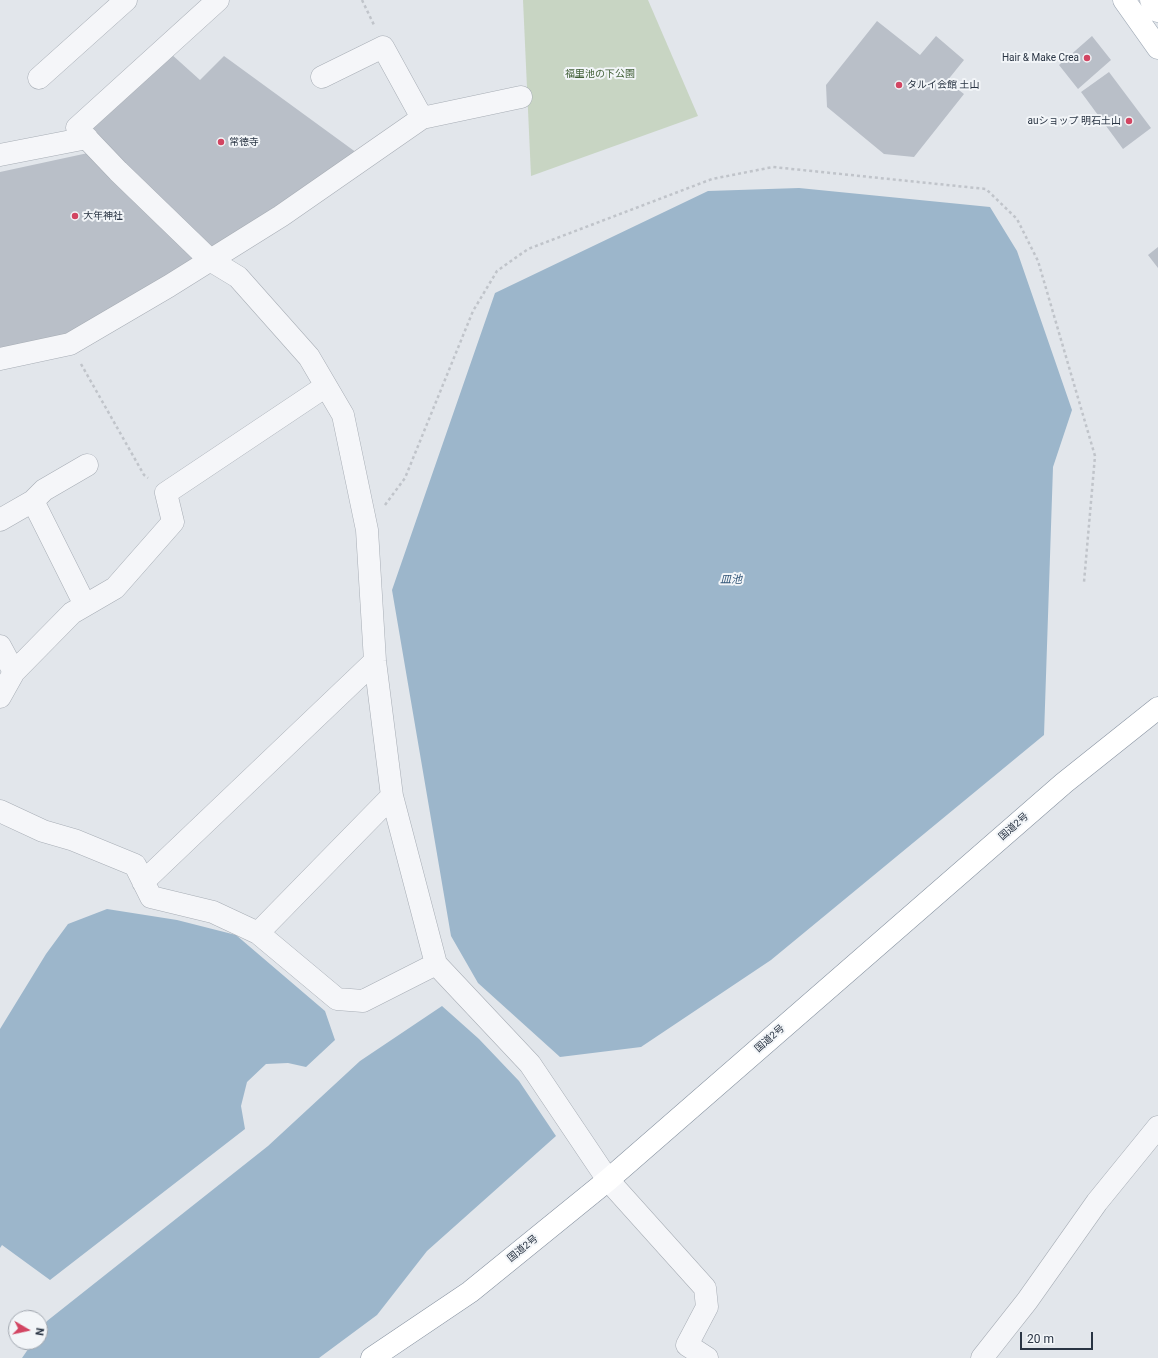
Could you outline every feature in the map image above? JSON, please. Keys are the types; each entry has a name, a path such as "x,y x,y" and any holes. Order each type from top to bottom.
{"main road":[{"path":"1124,0 1158,48"},
{"path":"1151,0 1158,11"},
{"name":"国道2号","path":"372,1358 470,1292 608,1180 1064,783 1158,708"}],"street":[{"path":"39,78 126,0"},
{"path":"218,0 77,128 118,171 210,260 238,277 309,357 343,415 367,530 375,661 392,796 436,964 530,1064 608,1180 705,1288 707,1307 686,1345 708,1358"},
{"path":"322,77 383,47 422,118"},
{"path":"0,359 70,344 281,216 422,118 521,97"},
{"path":"0,155 87,138"},
{"path":"0,697 14,672 72,613 115,588 173,522 166,493 326,386"},
{"path":"0,520 33,501 44,490 87,465"},
{"path":"33,501 84,606"},
{"path":"0,646 14,672"},
{"path":"143,882 375,661"},
{"path":"258,932 392,796"},
{"path":"0,811 43,831 74,840 135,865 151,897 213,912 258,932 337,999 364,1001 436,964"},
{"path":"982,1358 1026,1301 1097,1202 1158,1127"}],"path":[{"path":"362,0 383,47"},
{"path":"367,530 405,478 473,311 497,271 528,249 712,179 773,167 986,189 1017,219 1038,261 1095,456 1084,582"},
{"path":"70,344 144,475 166,493"}],"green space":[{"name":"福里池の下公園","path":"523,0 648,0 698,116 531,176"}],"water":[{"name":"皿池","path":"799,188 990,207 1017,251 1072,410 1053,467 1044,735 771,960 641,1047 560,1057 478,983 451,936 392,590 495,293 708,191"},
{"path":"107,909 177,920 236,935 325,1011 335,1040 306,1067 288,1063 266,1064 247,1082 241,1106 245,1129 50,1280 2,1245 0,1248 0,1029 46,954 68,924"},
{"path":"442,1006 479,1039 519,1081 556,1136 427,1251 377,1315 319,1358 22,1358 28,1350 48,1350 48,1320 268,1146 360,1061"}],"building":[{"path":"877,21 920,55 936,36 964,60 947,81 964,94 914,157 884,154 827,107 826,85"},
{"path":"1092,36 1111,60 1078,89 1059,65"},
{"name":"常徳寺","path":"170,53 200,80 224,56 357,153 212,250 90,131"},
{"path":"1109,72 1151,128 1123,149 1081,92"},
{"name":"大年神社","path":"88,153 194,260 70,336 0,351 0,172"},
{"path":"1158,247 1158,268 1148,255"}],"place":[{"name":"Hair & Make Crea","path":"1087,58"},
{"name":"タルイ会館 土山","path":"899,85"},
{"name":"auショップ 明石土山","path":"1129,121"},
{"name":"常徳寺","path":"221,142"},
{"name":"大年神社","path":"75,216"}]}
